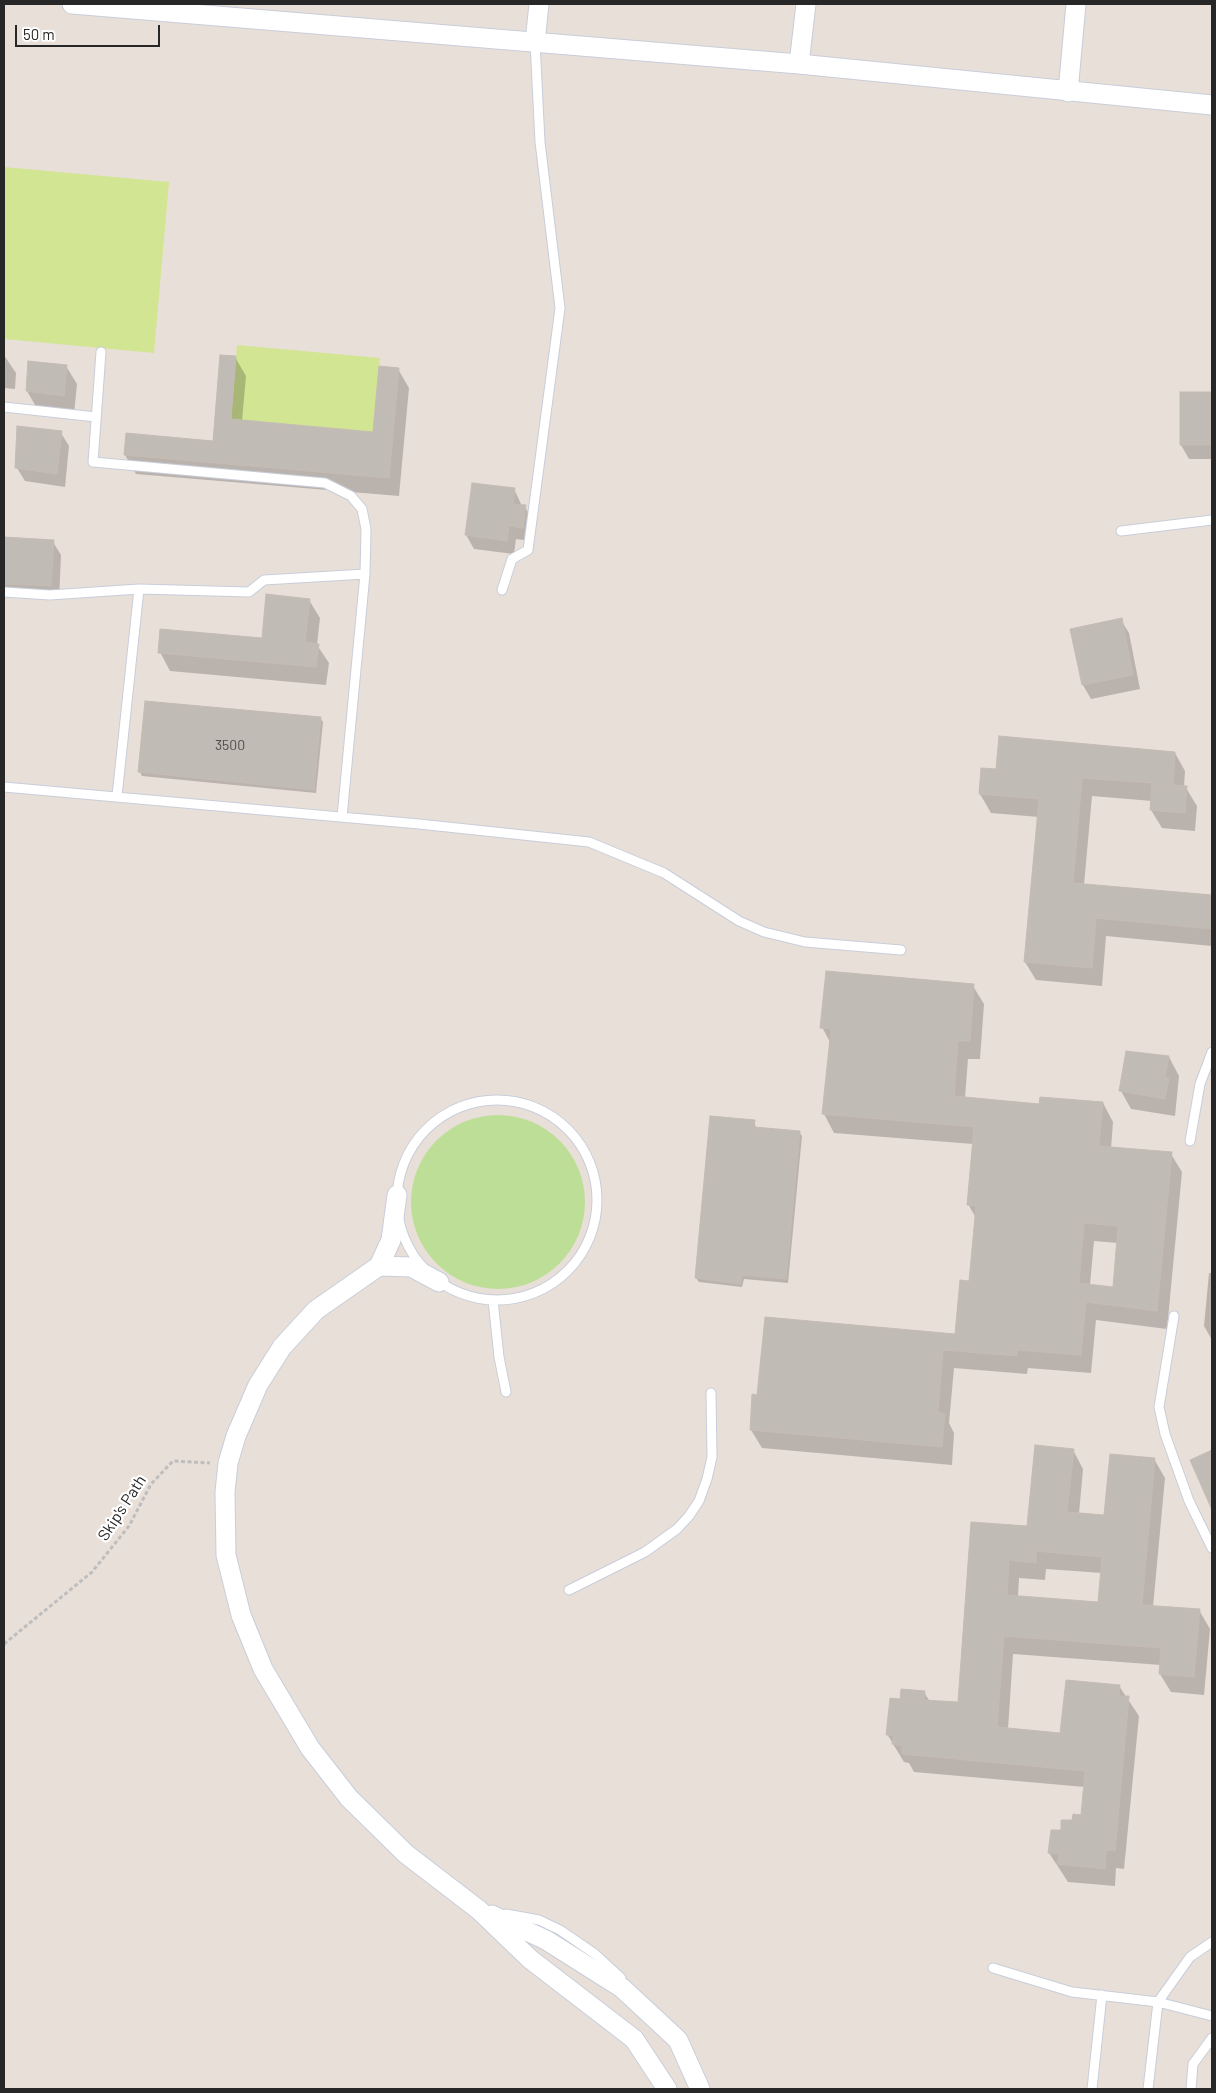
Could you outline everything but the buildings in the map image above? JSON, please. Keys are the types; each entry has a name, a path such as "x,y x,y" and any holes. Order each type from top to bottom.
{"street":[{"path":"72,4 799,64 1212,105"},
{"path":"535,42 539,4"},
{"path":"799,64 806,4"},
{"path":"1068,92 1076,4"},
{"path":"397,1195 392,1240 379,1266 316,1310 282,1347 258,1385 236,1436 228,1463 225,1492 226,1555 241,1615 263,1669 310,1748 350,1798 406,1854 480,1910 530,1959 634,2039 667,2089"},
{"path":"379,1266 411,1267 440,1282"},
{"path":"480,1910 546,1940 622,1988 678,2040 700,2089"}],"lane":[{"path":"502,590 512,559 528,550 560,308 540,142 535,42"},
{"path":"101,352 93,462 325,483 352,496 362,509 366,529 365,574 342,818"},
{"path":"4,407 96,417"},
{"path":"1121,531 1212,520"},
{"path":"4,592 50,595 139,589 249,592 264,580 365,574"},
{"path":"116,796 139,589"},
{"path":"4,786 472,829 589,842 664,873 740,921 764,932 805,942 901,950"},
{"path":"1190,1140 1200,1084 1212,1052"},
{"path":"493,1101 527,1105 559,1122 572,1134 583,1149 595,1182 595,1218 591,1235 572,1266 545,1288 528,1295 493,1300 465,1294 440,1282 421,1265 407,1244 399,1220 397,1195 404,1163 416,1142 433,1124 461,1107 493,1101"},
{"path":"493,1300 499,1357 506,1392"},
{"path":"1174,1316 1159,1407 1165,1434 1189,1501 1212,1548"},
{"path":"569,1590 646,1552 677,1529 699,1501 712,1457 711,1392"},
{"path":"1148,2089 1158,2002 1190,1957 1212,1942"},
{"path":"993,1968 1072,1992 1158,2002 1212,2016"},
{"path":"1092,2089 1102,1995"},
{"path":"1191,2089 1193,2064 1212,2038"}],"path":[{"name":"Skip's Path","path":"4,1644 92,1572 129,1526 150,1484 173,1462 228,1463"}],"green space":[{"path":"4,167 169,182 154,353 4,339"},
{"path":"237,345 380,358 373,432 231,419"},
{"path":"489,1115 507,1115 523,1118 547,1129 566,1146 582,1177 585,1202 584,1219 579,1235 566,1258 554,1270 523,1286 507,1289 489,1289 473,1286 449,1275 430,1258 414,1227 411,1211 411,1193 414,1177 425,1153 442,1134 473,1118"}]}
